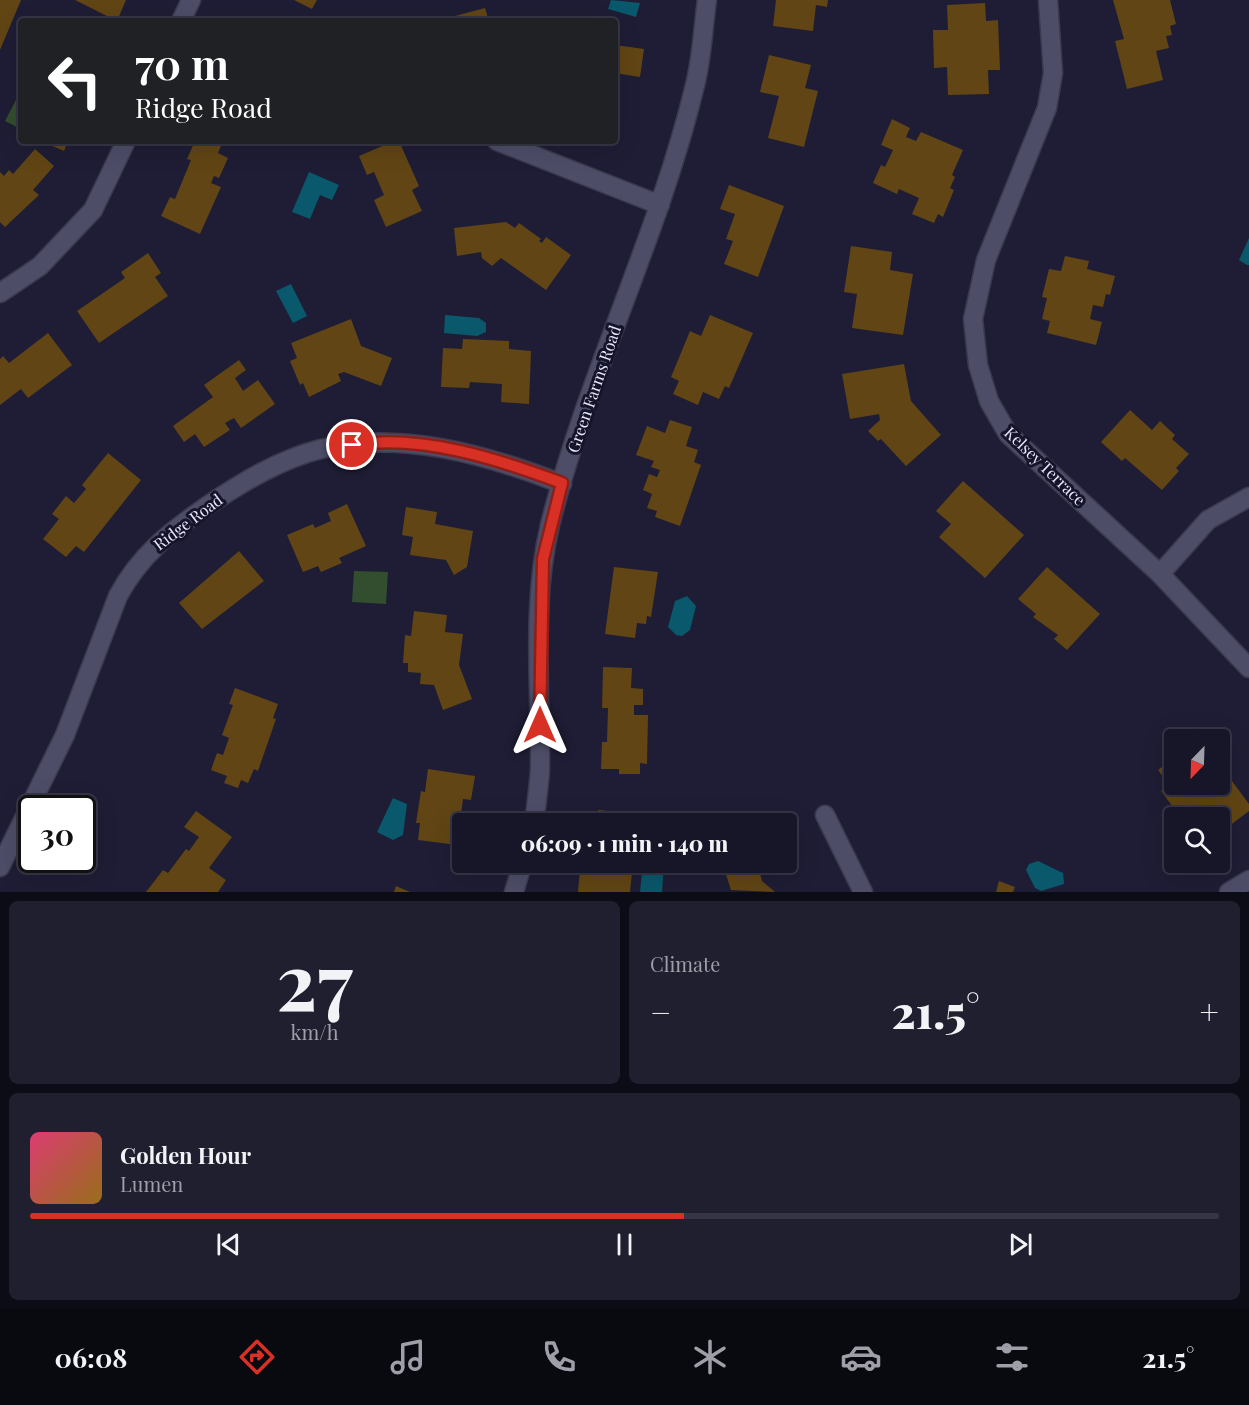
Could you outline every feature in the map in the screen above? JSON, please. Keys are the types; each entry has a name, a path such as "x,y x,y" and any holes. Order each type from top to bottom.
{"street":[{"path":"182,18 191,0"},
{"name":"Green Farms Road","path":"535,813 540,772 540,630 543,559 562,483 660,205 696,84 707,0"},
{"name":"Kelsey Terrace","path":"1048,0 1053,73 1047,108 986,260 973,319 978,365 989,401 1008,434 1160,573 1249,668"},
{"path":"0,293 40,266 93,210 125,144"},
{"path":"505,144 660,205"},
{"name":"Ridge Road","path":"0,867 65,735 118,596 130,575 164,536 235,487 276,466 321,449 368,442 416,445 464,453 513,465 562,483"},
{"path":"1160,573 1208,520 1249,497"},
{"path":"825,815 863,892"},
{"path":"513,892 519,873"},
{"path":"1229,892 1249,880"}],"green space":[{"path":"18,96 18,128 5,121"},
{"path":"354,571 388,572 386,604 352,602"}],"water":[{"path":"611,0 640,3 636,17 608,9"},
{"path":"309,172 339,185 332,200 320,195 310,219 292,212"},
{"path":"1249,238 1249,265 1247,265 1239,260"},
{"path":"291,284 307,316 293,323 276,291"},
{"path":"445,315 479,318 486,323 486,332 477,336 444,333"},
{"path":"687,596 696,606 690,630 682,636 676,635 668,627 675,601"},
{"path":"393,798 407,804 403,835 393,840 377,832"},
{"path":"1038,861 1063,873 1064,884 1041,891 1035,888 1026,870 1029,864"},
{"path":"642,873 663,873 662,892 640,892"}],"building":[{"path":"0,0 21,0 0,50"},
{"path":"75,0 126,0 118,18 111,18"},
{"path":"294,0 317,0 312,9"},
{"path":"776,0 828,0 827,7 816,5 813,31 773,26"},
{"path":"1113,0 1170,0 1176,24 1170,26 1172,35 1166,36 1169,48 1156,51 1163,80 1127,89 1115,41 1124,39"},
{"path":"985,3 986,21 998,20 1000,70 988,70 989,94 948,95 947,67 934,68 933,30 948,30 947,5"},
{"path":"485,8 488,18 448,18"},
{"path":"618,45 644,49 640,77 618,73"},
{"path":"769,55 811,65 805,88 818,91 804,147 768,138 779,96 760,92"},
{"path":"892,119 910,128 906,137 916,141 921,132 963,150 952,175 955,177 950,188 954,190 943,217 938,214 934,223 912,214 919,198 899,189 897,194 873,183 881,165 885,167 893,150 881,145"},
{"path":"48,144 67,144 64,151"},
{"path":"194,144 222,144 218,153 228,158 219,178 214,176 211,183 221,187 200,234 161,216 170,197 175,199 191,160 187,159"},
{"path":"387,144 400,144 419,186 412,190 422,211 386,227 374,200 384,195 374,172 367,175 359,156"},
{"path":"35,149 54,166 33,190 39,195 5,227 0,222 0,172 4,176 9,170 13,174"},
{"path":"729,185 784,206 758,277 724,264 733,241 726,239 735,214 720,209"},
{"path":"506,222 515,228 519,223 541,239 539,241 542,243 546,237 571,255 546,290 501,258 492,266 482,258 481,252 457,256 454,228"},
{"path":"851,246 892,252 890,270 913,274 903,335 852,328 857,294 844,292"},
{"path":"148,253 161,273 155,277 168,296 99,343 77,311 125,278 121,272"},
{"path":"1065,256 1089,261 1087,269 1115,276 1110,295 1106,294 1103,307 1093,305 1090,319 1102,322 1096,345 1047,333 1050,321 1042,319 1047,298 1042,297 1049,269 1061,271"},
{"path":"710,315 753,333 729,388 725,386 719,399 703,392 698,405 673,394 679,381 671,377 690,331 701,336"},
{"path":"351,319 361,346 392,358 381,386 344,372 338,374 341,381 309,397 303,383 300,385 290,361 297,358 291,343"},
{"path":"48,333 72,365 28,398 21,389 0,405 0,359 3,356 9,363"},
{"path":"463,339 509,341 509,349 531,351 529,404 501,402 502,384 470,382 469,388 441,387 443,348 462,349"},
{"path":"239,360 246,370 235,378 243,391 258,380 275,404 241,428 234,418 225,423 230,430 204,447 195,434 184,442 173,426 213,397 204,385"},
{"path":"904,364 911,401 941,435 906,466 881,439 878,441 868,431 880,420 879,414 850,419 842,374"},
{"path":"1130,410 1152,430 1160,421 1175,435 1172,439 1189,454 1176,468 1179,471 1162,490 1125,458 1122,461 1101,442"},
{"path":"670,420 692,427 686,446 698,450 694,462 701,465 680,526 655,517 657,511 647,508 652,494 643,490 649,474 657,477 660,470 651,467 654,461 636,455 647,426 665,433"},
{"path":"108,453 141,480 84,552 76,546 66,557 43,539 59,519 52,514 66,496 74,503 86,489 82,485"},
{"path":"963,481 1024,535 985,578 939,537 951,524 936,511"},
{"path":"347,504 366,546 339,558 342,563 321,572 318,566 303,572 287,535 313,524 315,528 331,521 328,513"},
{"path":"406,507 437,512 435,524 473,531 467,567 454,575 446,560 410,555 413,537 402,535"},
{"path":"239,551 264,581 202,629 179,603"},
{"path":"614,567 658,572 651,617 647,616 646,624 637,623 635,638 605,634"},
{"path":"1047,567 1100,614 1067,650 1054,639 1058,635 1033,617 1036,614 1018,599"},
{"path":"414,611 447,615 445,632 463,634 459,665 472,699 443,710 434,685 420,684 421,673 408,672 408,663 403,663 405,635 411,636"},
{"path":"603,667 632,668 631,688 643,689 643,705 634,705 634,715 648,715 647,764 640,763 640,774 619,774 619,769 601,769 602,742 607,742 608,708 602,708"},
{"path":"235,688 278,704 273,718 276,719 258,771 254,769 248,783 241,780 238,788 224,783 227,776 211,770 217,753 223,755 229,738 222,735 233,705 229,704"},
{"path":"1164,766 1164,778 1158,770"},
{"path":"428,769 475,776 471,800 463,799 461,813 452,813 452,844 418,840 420,823 416,823 421,791 425,792"},
{"path":"1232,781 1249,804 1249,811 1230,825 1230,807 1173,807 1164,795 1230,795"},
{"path":"598,810 629,813 598,813"},
{"path":"196,811 232,837 209,868 226,880 218,892 146,892 163,870 168,873 186,849 189,851 199,837 184,827"},
{"path":"580,873 632,873 630,892 578,892"},
{"path":"726,873 760,873 762,881 775,892 731,890"},
{"path":"999,881 1015,887 1013,892 996,892"},
{"path":"396,886 410,892 394,892"}],"route":[{"path":"352,445 368,442 416,445 464,453 513,465 562,483 543,559 540,725"}]}
